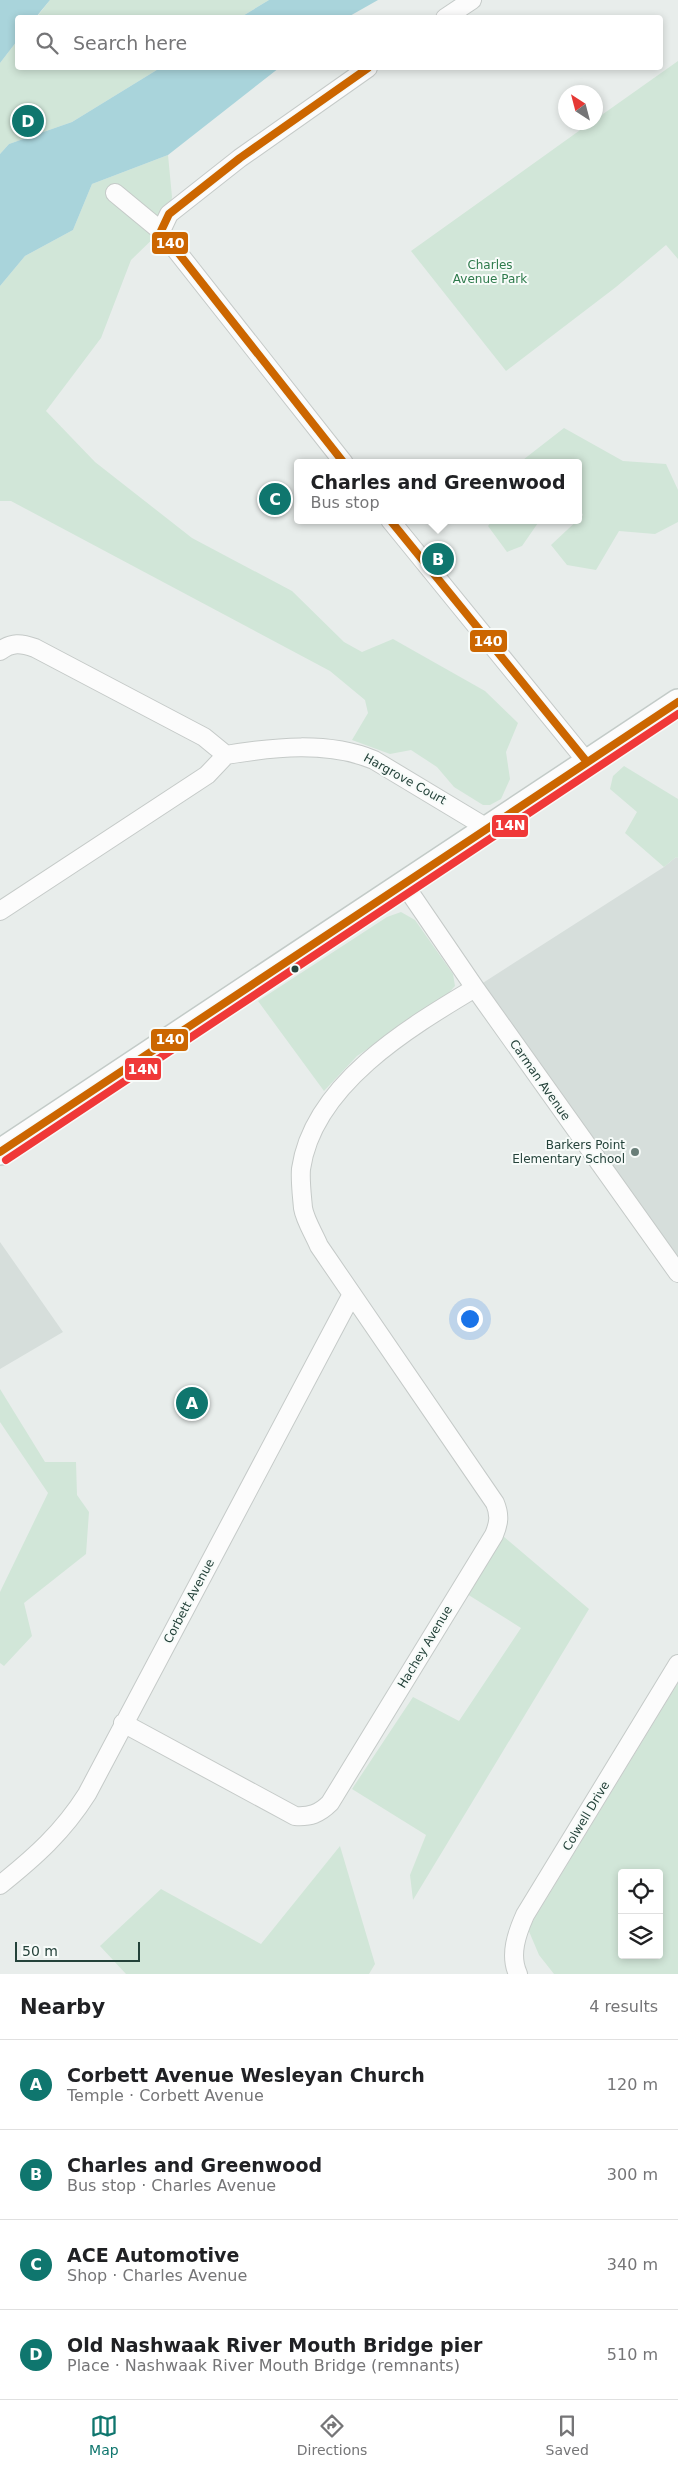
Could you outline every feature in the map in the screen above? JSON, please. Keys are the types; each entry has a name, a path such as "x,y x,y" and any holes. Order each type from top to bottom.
{"main road":[{"path":"0,1152 678,702"}],"street":[{"path":"450,15 472,0"},
{"path":"161,231 169,214 233,163 365,70"},
{"path":"114,193 161,231 341,459"},
{"path":"393,524 587,762"},
{"path":"0,651 8,645 22,643 35,648 204,737 226,755 207,775 0,911"},
{"name":"Hargrove Court","path":"226,755 271,747 337,750 357,753 374,760 487,828"},
{"name":"Carman Avenue","path":"404,884 475,988 678,1273"},
{"name":"Hachey Avenue","path":"124,1723 295,1816 308,1817 321,1812 330,1803 494,1535 499,1524 499,1512 495,1503 318,1246 303,1210 301,1170 313,1132 330,1100 354,1073 390,1043 475,988"},
{"name":"Corbett Avenue","path":"0,1885 53,1840 72,1818 88,1794 351,1296"},
{"name":"Colwell Drive","path":"518,1974 514,1951 518,1932 525,1916 678,1664"}],"shaded area":[{"name":"Barkers Point Elementary School","path":"676,857 678,858 678,1273 475,988 664,867"},
{"path":"0,1242 63,1332 0,1369"}],"green space":[{"path":"50,0 269,0 244,15 38,15"},
{"path":"15,44 15,70 157,70 72,122 9,144 0,154 0,63"},
{"name":"Charles Avenue Park","path":"678,61 678,259 666,245 616,287 506,371 411,251 580,130 603,130 603,114"},
{"path":"168,155 172,197 169,214 161,231 131,260 101,338 46,411 95,462 192,538 292,591 344,642 362,652 393,639 485,691 518,723 506,752 510,779 501,799 490,805 483,805 454,787 437,767 411,750 390,754 352,740 368,713 365,700 330,671 11,501 0,501 0,286 25,256 73,230 92,184"},
{"path":"564,428 623,461 666,464 678,490 678,522 655,534 619,531 596,570 567,565 551,545 573,524 582,524 582,459 524,459"},
{"path":"490,524 537,524 522,546 507,552 488,526"},
{"path":"624,766 678,799 678,858 676,857 664,867 625,833 637,812 610,789 613,776"},
{"path":"401,912 415,920 453,974 455,986 445,997 357,1056 324,1091 258,1001 387,917"},
{"path":"0,1389 45,1462 76,1462 77,1495 89,1512 86,1554 24,1603 32,1636 4,1666 0,1663 0,1592 48,1493 0,1422"},
{"path":"503,1536 589,1609 413,1900 410,1875 426,1835 352,1789 413,1697 459,1721 521,1628 467,1594"},
{"path":"678,1683 678,1974 554,1974 539,1955 528,1929"},
{"path":"340,1846 375,1964 369,1974 126,1974 100,1946 161,1889 261,1944"}],"water":[{"path":"0,0 50,0 38,15 15,15 15,44 0,63"},
{"path":"269,0 378,0 352,15 244,15"},
{"path":"157,70 276,70 168,155 92,184 73,230 25,256 0,286 0,154 9,144 72,122"}],"transit line":[{"name":"140","path":"341,459 161,231 169,214 240,158 365,70"},
{"name":"140","path":"393,524 587,762"},
{"name":"140","path":"0,1152 678,702"},
{"name":"14N","path":"6,1160 678,714"}],"place":[{"name":"Old Nashwaak River Mouth Bridge pier","path":"28,121"},
{"name":"ACE Automotive","path":"275,499"},
{"name":"Charles and Greenwood","path":"438,559"},
{"name":"Barkers Point Elementary School","path":"635,1152"},
{"name":"Corbett Avenue Wesleyan Church","path":"192,1403"}]}
